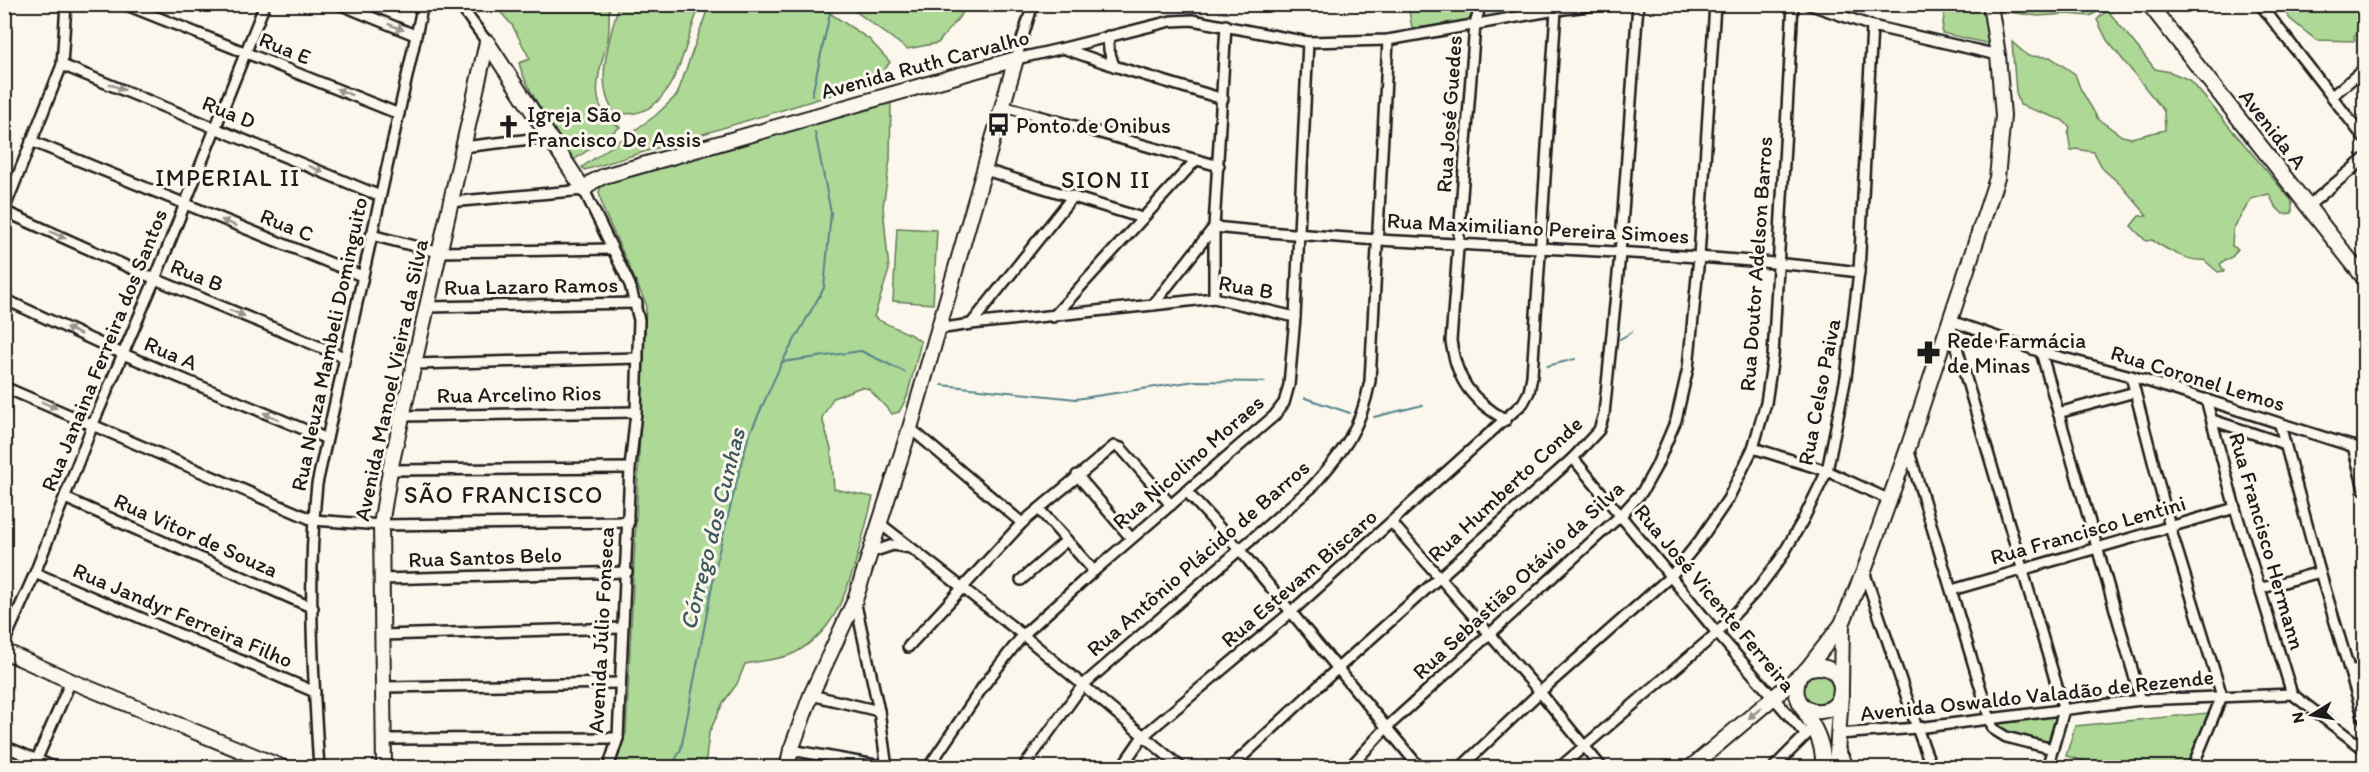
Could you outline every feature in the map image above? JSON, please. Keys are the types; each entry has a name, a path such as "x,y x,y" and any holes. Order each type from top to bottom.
{"street":[{"path":"4,211 62,65 66,4"},
{"name":"Rua E","path":"124,4 399,114"},
{"name":"Rua Janaina Ferreira dos Santos","path":"4,642 35,573 93,424 265,4"},
{"path":"339,4 415,35"},
{"name":"Rua Neuza Mambeli Dominguito","path":"319,768 313,608 313,520 317,484 325,438 423,4"},
{"name":"Avenida Júlio Fonseca","path":"459,4 584,190 637,303 639,320 636,412 630,468 618,738 608,768"},
{"path":"786,768 811,695 855,600 910,428 1033,4"},
{"name":"Rua José Guedes","path":"1481,4 1475,24 1451,341 1454,362 1462,380 1475,398 1506,420"},
{"name":"Avenida Ruth Carvalho","path":"584,190 592,182 604,176 1016,58 1171,21 1192,20 1226,25 1308,42 1388,40 1556,10 1605,4"},
{"name":"Rua Humberto Conde","path":"1230,768 1338,668 1574,458 1599,430 1605,414 1620,254 1638,4"},
{"name":"Rua Sebastião Otávio da Silva","path":"1349,768 1386,728 1620,516 1642,492 1656,467 1676,420 1688,368 1699,257 1715,4"},
{"name":"Rua Doutor Adelson Barros","path":"1460,768 1540,692 1671,576 1700,540 1728,499 1753,448 1766,403 1773,356 1793,4"},
{"path":"1808,4 1872,26 1998,55"},
{"path":"1823,768 1823,750 1810,731 1796,693 1796,683 1842,624 1864,571 1908,447 1997,178 2003,116 1998,55 1990,4"},
{"name":"Avenida A","path":"2149,4 2307,207 2362,270"},
{"path":"2260,4 2364,138"},
{"name":"Rua Estevam Biscaro","path":"1122,768 1143,736 1290,613 1523,403 1529,392 1541,249 1556,10"},
{"path":"1214,298 1214,227 1226,25"},
{"name":"Rua Celso Paiva","path":"1559,768 1717,633 1757,590 1781,558 1827,471 1846,377 1859,272 1872,26"},
{"path":"1108,36 1114,66"},
{"name":"Rua Antônio Plácido de Barros","path":"1023,768 1083,685 1311,488 1336,460 1352,435 1361,417 1370,381 1388,40"},
{"name":"Avenida Manoel Vieira da Silva","path":"384,768 381,525 390,470 486,42"},
{"name":"Rua Nicolino Moraes","path":"928,768 984,685 1023,634 1274,416 1284,403 1289,385 1295,317 1308,42"},
{"path":"1065,48 1114,66 1223,99"},
{"name":"Rua D","path":"62,65 380,196"},
{"path":"2332,96 2364,69"},
{"path":"1003,106 1219,166"},
{"path":"463,147 548,138"},
{"name":"Rua C","path":"31,141 362,276"},
{"path":"2307,207 2364,159"},
{"path":"1053,317 1195,161"},
{"path":"985,170 1142,218"},
{"path":"450,202 584,190"},
{"path":"971,324 1073,196"},
{"name":"Rua B","path":"4,211 154,279 344,357"},
{"path":"1153,306 1214,227"},
{"name":"Rua Maximiliano Pereira Simoes","path":"1214,227 1298,235 1778,262 1859,272"},
{"path":"371,235 438,252 612,249"},
{"name":"Rua B","path":"938,329 1214,298 1295,317"},
{"name":"Rua A","path":"4,299 123,354 325,438"},
{"name":"Rua Lazaro Ramos","path":"427,307 637,303"},
{"path":"1950,322 2020,568 2064,710 2047,768"},
{"name":"Rua Coronel Lemos","path":"1950,322 2041,352 2206,399 2280,425 2364,450"},
{"path":"2041,352 2141,700"},
{"path":"414,364 638,358"},
{"path":"2131,376 2170,527 2222,696 2192,768"},
{"path":"4,387 313,520 381,525 629,522"},
{"path":"2058,412 2135,392"},
{"name":"Rua Francisco Hermann","path":"2206,399 2235,508 2292,694"},
{"name":"Rua Arcelino Rios","path":"402,416 636,412"},
{"path":"2212,420 2285,444"},
{"path":"2280,425 2320,572 2364,718"},
{"path":"910,428 1022,523"},
{"path":"908,647 1022,523 1114,446 1121,448 1171,504"},
{"path":"2353,446 2362,470 2364,489"},
{"path":"1908,447 1993,729 1998,734 2053,749"},
{"path":"1753,448 1827,471 1888,499"},
{"name":"Rua José Vicente Ferreira","path":"1574,458 1773,698 1810,731"},
{"path":"390,470 630,468"},
{"path":"1077,475 1131,538"},
{"path":"1186,491 1239,549 1420,768"},
{"name":"Rua Vitor de Souza","path":"64,498 313,608"},
{"path":"1039,508 1094,571"},
{"name":"Rua Francisco Lentini","path":"1952,590 2020,568 2235,508"},
{"path":"879,522 1023,634 1182,768"},
{"path":"1392,523 1540,692 1602,768"},
{"path":"1021,580 1067,540"},
{"path":"869,553 892,545 914,548"},
{"path":"1864,571 1932,768"},
{"name":"Rua Santos Belo","path":"381,579 627,572"},
{"path":"2259,589 2320,572"},
{"name":"Rua Jandyr Ferreira Filho","path":"35,573 315,692"},
{"path":"791,750 887,767 879,711 855,600"},
{"path":"1836,768 1842,624"},
{"path":"382,635 622,628"},
{"path":"4,651 71,681 284,768"},
{"path":"1700,764 1804,672 1815,666 1824,667 1838,678 1841,691 1836,704 1827,710 1817,712 1807,709 1799,701"},
{"path":"2350,671 2364,667"},
{"path":"35,763 71,681"},
{"path":"384,687 620,683"},
{"path":"2292,694 2364,748"},
{"name":"Avenida Oswaldo Valadão de Rezende","path":"1838,740 2141,700 2292,694"},
{"path":"811,695 879,711"},
{"path":"1775,766 1810,731"},
{"path":"385,739 618,738"},
{"path":"1838,740 1849,768"},
{"path":"4,746 35,763 56,768"}],"green space":[{"path":"2001,4 2109,5 2090,16 2068,14 2038,16 2000,11"},
{"path":"494,5 610,5 609,34 599,74 598,98 602,109 620,127 574,160 543,113 523,75 519,63 530,59 512,25"},
{"path":"618,5 700,5 674,78 663,95 650,107 634,113 614,112 605,88 604,74 608,45"},
{"path":"709,5 821,5 869,39 890,62 877,81 585,170 582,167 655,116 677,95"},
{"path":"847,5 969,5 938,43 907,49"},
{"path":"1408,5 1477,5 1469,20 1458,24 1412,28"},
{"path":"1945,5 1984,5 1990,44 1942,33"},
{"path":"2280,5 2364,5 2364,29 2354,37 2355,41 2316,40 2290,19"},
{"path":"2109,12 2155,69 2190,80 2292,201 2292,213 2283,214 2275,206 2269,194 2251,199 2233,229 2232,246 2238,249 2232,257 2220,264 2224,271 2218,272 2204,260 2184,257 2152,240 2146,241 2131,226 2139,216 2147,215 2121,185 2103,169 2094,152 2075,149 2071,151 2068,134 2070,127 2062,120 2020,105 2016,92 2012,42 2028,56 2050,57 2075,74 2080,88 2098,119 2122,136 2131,138 2165,130 2164,111 2107,40 2097,20 2104,13"},
{"path":"891,101 890,160 883,207 889,270 874,317 921,342 907,397 899,412 892,414 869,389 861,387 833,398 822,418 831,449 834,489 873,497 856,563 837,611 817,637 795,653 745,664 737,684 723,703 709,733 705,767 611,767 626,733 646,304 603,209 599,192 602,184"},
{"path":"897,228 937,230 933,304 893,301"},
{"path":"1824,671 1831,674 1839,698 1819,708 1804,700 1802,684 1809,675"},
{"path":"2060,712 2050,746 2006,733 1991,719"},
{"path":"2208,713 2188,767 2095,767 2096,764 2066,756 2075,726"}],"waterway":[{"name":"Córrego dos Cunhas","path":"812,95 832,4"},
{"name":"Córrego dos Cunhas","path":"671,768 681,749 718,555 748,438 782,362 824,288 831,213 815,132"},
{"path":"1620,339 1632,332"},
{"path":"782,362 861,351 905,372"},
{"path":"1547,366 1575,359"},
{"path":"942,385 1076,399 1195,381 1265,382"},
{"path":"1305,398 1350,413"},
{"path":"1374,417 1423,405"}],"place":[{"name":"Ponto de Onibus","path":"998,125"},
{"name":"Igreja São Francisco De Assis","path":"509,127"},
{"name":"Rede Farmácia de Minas","path":"1929,353"}],"district":[{"name":"IMPERIAL II","path":"228,177"},
{"name":"SION II","path":"1106,179"},
{"name":"SÃO FRANCISCO","path":"504,494"}]}
